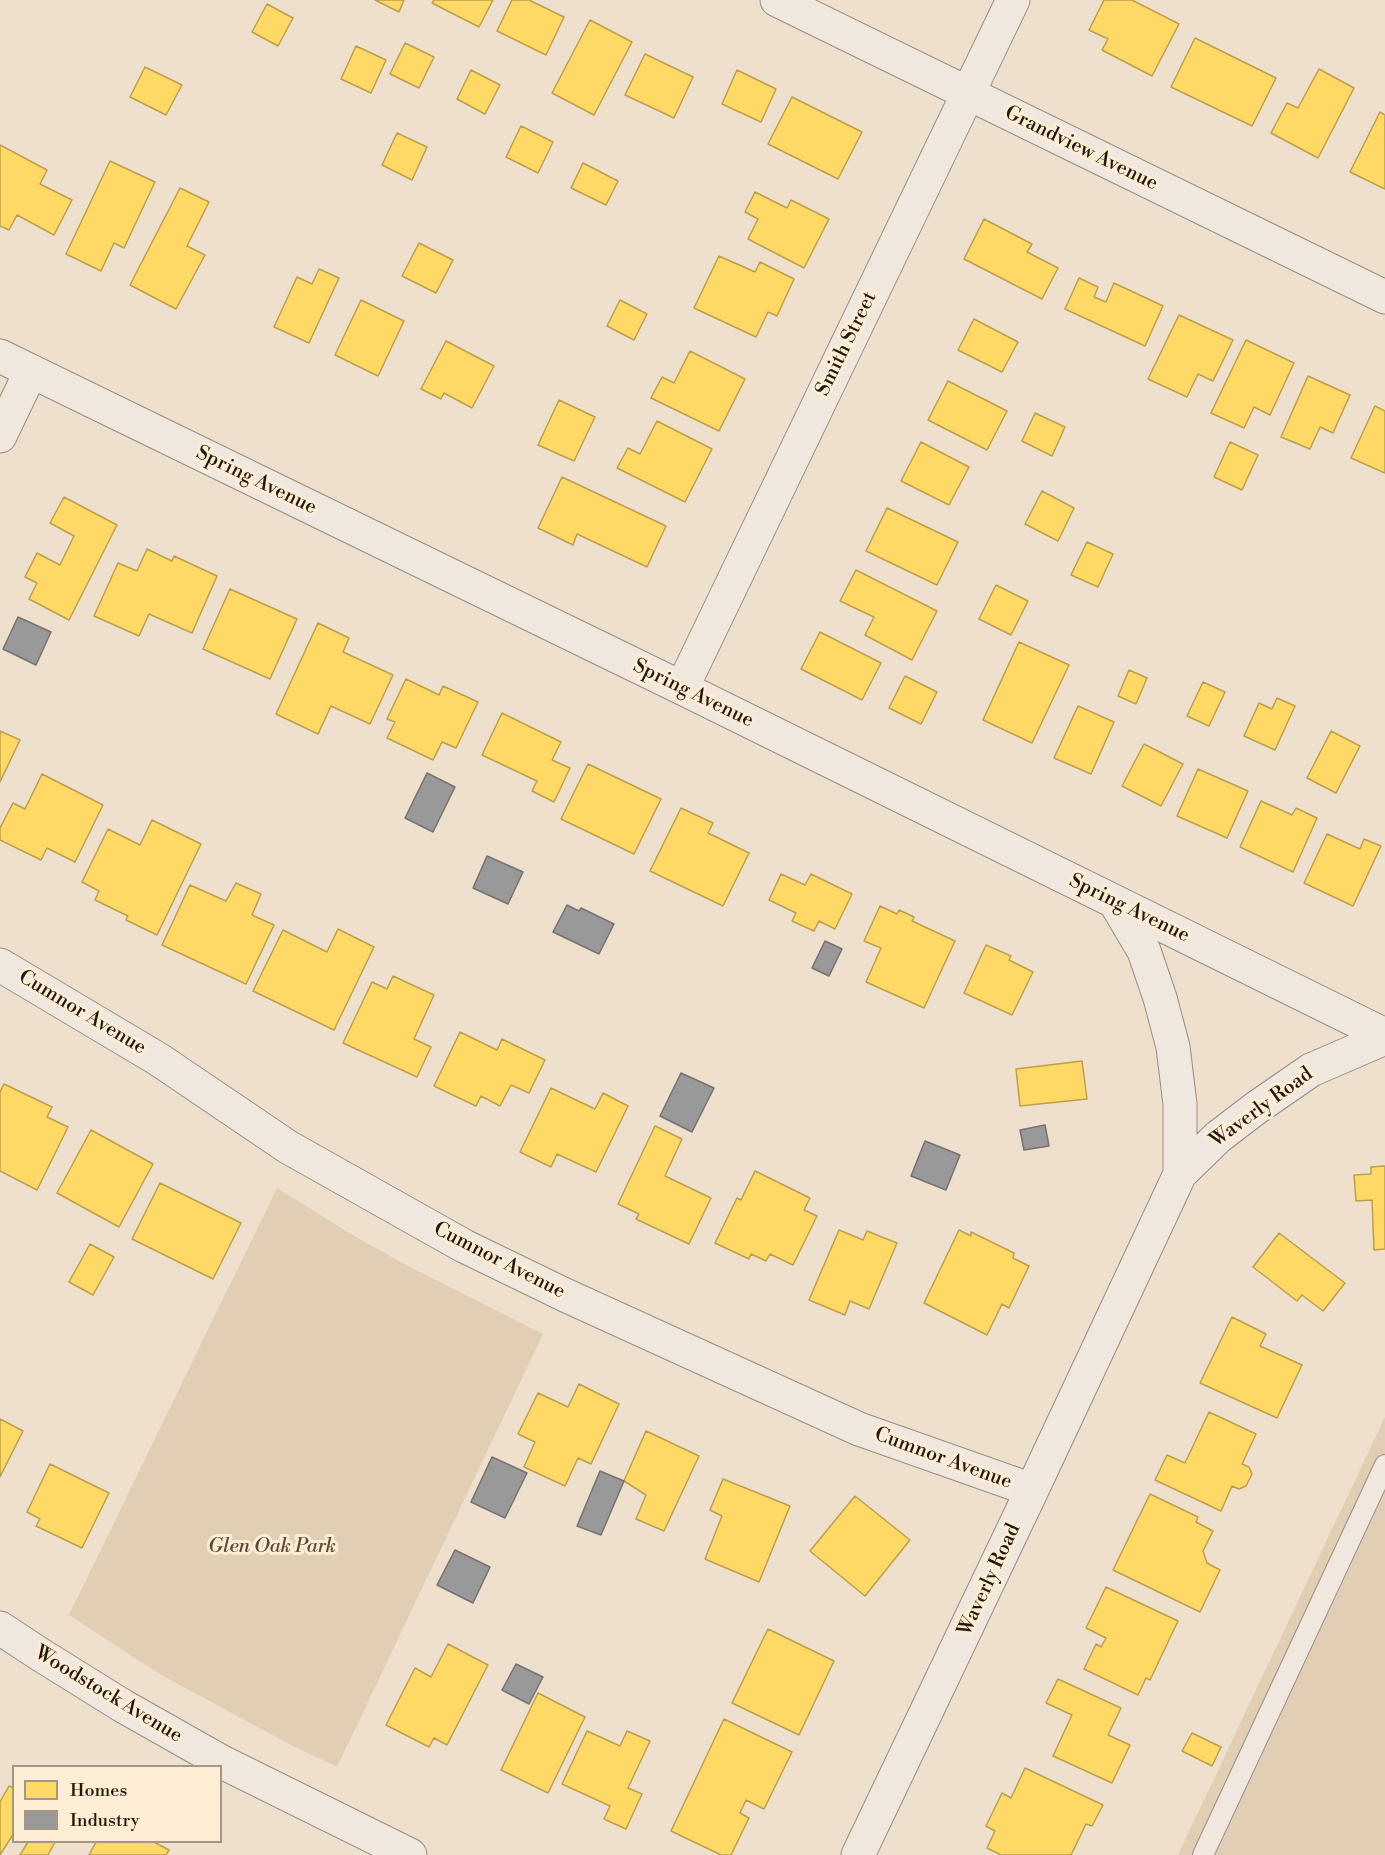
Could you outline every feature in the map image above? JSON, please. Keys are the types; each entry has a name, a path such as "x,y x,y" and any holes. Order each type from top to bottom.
{"street":[{"name":"Grandview Avenue","path":"777,0 1385,297"},
{"name":"Smith Street","path":"682,688 1013,0"},
{"name":"Spring Avenue","path":"0,356 682,688 1385,1036"},
{"path":"0,436 31,371"},
{"name":"Waverly Road","path":"1115,902 1144,951 1173,1047 1180,1104 1180,1174"},
{"name":"Cumnor Avenue","path":"0,965 158,1059 288,1147 464,1246 586,1305 859,1429 1032,1490"},
{"name":"Waverly Road","path":"858,1855 1180,1174 1218,1137 1311,1070 1385,1036"},
{"name":"Woodstock Avenue","path":"0,1628 123,1706 222,1762 410,1855"}],"lane":[{"path":"1203,1855 1385,1465"}],"green space":[{"name":"Glen Oak Park","path":"277,1188 406,1265 543,1334 337,1767 287,1743 158,1673 69,1615"},
{"path":"1385,1417 1385,1855 1178,1855"}],"building: Homes":[{"path":"375,0 404,0 399,12"},
{"path":"434,0 493,0 479,27 432,3"},
{"path":"512,0 529,0 564,17 546,55 497,31"},
{"path":"1104,0 1132,0 1179,24 1152,76 1102,50 1108,39 1089,30"},
{"path":"267,4 293,18 278,46 252,32"},
{"path":"590,20 632,42 594,115 552,93"},
{"path":"1195,38 1276,78 1252,126 1171,87"},
{"path":"405,43 434,57 419,88 390,74"},
{"path":"356,46 386,60 371,93 341,79"},
{"path":"645,54 693,77 674,118 625,95"},
{"path":"145,67 182,85 166,115 130,97"},
{"path":"1319,69 1354,88 1318,158 1271,133 1287,103 1298,108"},
{"path":"471,70 500,85 485,114 457,99"},
{"path":"737,70 776,89 761,122 722,104"},
{"path":"792,97 862,132 838,179 768,144"},
{"path":"1380,112 1385,115 1385,189 1350,172"},
{"path":"521,126 553,142 538,173 506,157"},
{"path":"397,133 427,147 412,180 382,165"},
{"path":"0,145 47,170 40,184 72,200 54,235 17,215 9,230 0,226"},
{"path":"110,161 155,182 124,248 114,243 101,271 66,254"},
{"path":"583,163 618,181 606,205 571,188"},
{"path":"180,188 209,202 187,246 205,255 176,309 130,285"},
{"path":"755,192 787,208 791,200 829,219 804,268 748,239 758,219 745,212"},
{"path":"984,219 1032,244 1027,252 1058,268 1042,299 964,259"},
{"path":"419,243 453,260 436,293 402,276"},
{"path":"719,256 755,272 760,262 794,279 777,316 768,312 756,337 694,308"},
{"path":"319,269 339,278 309,343 274,327 297,277 312,284"},
{"path":"1079,278 1098,287 1094,297 1106,302 1114,283 1163,306 1145,346 1065,309"},
{"path":"361,300 404,321 378,376 335,355"},
{"path":"620,300 647,314 634,340 607,326"},
{"path":"1179,315 1233,340 1213,381 1198,374 1187,397 1148,379"},
{"path":"974,319 1018,342 1002,372 958,350"},
{"path":"1246,340 1294,363 1270,415 1254,407 1244,428 1211,413"},
{"path":"446,341 494,366 472,408 444,393 441,399 421,389"},
{"path":"690,351 745,379 719,431 651,398 662,377 674,383"},
{"path":"1308,376 1350,395 1333,433 1320,427 1310,449 1281,437"},
{"path":"948,381 1007,411 987,450 928,420"},
{"path":"559,400 595,417 574,461 538,445"},
{"path":"1375,406 1385,411 1385,473 1351,458"},
{"path":"1035,413 1065,427 1052,456 1022,441"},
{"path":"657,421 712,449 685,502 617,468 628,448 640,454"},
{"path":"921,442 969,467 949,505 901,481"},
{"path":"1230,442 1258,455 1242,490 1214,477"},
{"path":"562,477 666,526 647,567 577,534 573,545 538,528"},
{"path":"1042,491 1074,508 1058,541 1025,524"},
{"path":"64,497 117,525 69,620 29,599 37,583 25,577 37,553 60,565 74,536 50,523"},
{"path":"887,508 958,542 937,585 866,551"},
{"path":"1087,542 1113,554 1098,587 1071,575"},
{"path":"147,549 172,561 174,556 217,576 192,633 149,614 139,636 94,616 118,563 137,571"},
{"path":"856,570 937,611 912,660 865,635 874,617 840,601"},
{"path":"996,585 1028,601 1011,635 979,619"},
{"path":"230,589 297,619 270,679 203,649"},
{"path":"318,623 349,638 343,652 393,675 370,724 331,706 318,734 276,714"},
{"path":"820,632 881,663 862,700 801,669"},
{"path":"1019,642 1069,665 1032,743 983,720"},
{"path":"1129,670 1147,678 1136,704 1118,696"},
{"path":"905,676 937,692 921,724 889,708"},
{"path":"406,679 439,695 443,686 478,702 456,748 442,742 433,760 387,738 395,722 387,719"},
{"path":"1203,682 1225,692 1209,726 1187,716"},
{"path":"1277,698 1295,706 1275,750 1244,736 1259,703 1272,709"},
{"path":"1078,706 1114,722 1091,774 1054,758"},
{"path":"502,713 561,742 552,760 570,768 554,802 532,791 537,781 482,755"},
{"path":"0,731 20,740 0,782"},
{"path":"1331,731 1360,746 1336,793 1307,778"},
{"path":"1144,744 1183,764 1161,806 1122,786"},
{"path":"588,764 661,799 634,854 561,819"},
{"path":"1198,769 1248,791 1227,838 1177,816"},
{"path":"42,774 103,805 75,862 47,848 41,860 0,840 0,828 13,803 25,809"},
{"path":"1261,801 1292,815 1296,808 1317,818 1293,872 1240,847"},
{"path":"681,808 713,823 708,833 749,853 723,906 650,871"},
{"path":"152,820 201,844 157,935 126,920 128,916 95,900 99,891 82,882 108,829 140,845"},
{"path":"1327,834 1360,849 1364,839 1381,846 1353,906 1304,883"},
{"path":"781,874 805,885 811,874 852,894 835,929 819,921 814,931 792,921 796,913 769,900"},
{"path":"236,883 261,894 252,915 274,925 246,984 162,945 190,885 226,901"},
{"path":"880,906 897,914 899,910 914,917 912,921 955,941 924,1008 866,982 881,948 864,941"},
{"path":"338,929 374,947 334,1030 253,991 283,930 327,952"},
{"path":"986,945 1011,956 1009,960 1033,972 1012,1015 964,993"},
{"path":"393,976 434,995 414,1039 431,1047 417,1077 343,1043 372,982 387,989"},
{"path":"460,1032 497,1050 502,1039 545,1060 529,1093 511,1085 500,1106 481,1096 476,1106 434,1086"},
{"path":"1082,1061 1087,1099 1020,1106 1016,1069"},
{"path":"4,1084 52,1107 47,1117 68,1127 37,1190 0,1171 0,1092"},
{"path":"551,1088 595,1109 603,1093 628,1106 596,1172 557,1154 551,1167 520,1152"},
{"path":"655,1126 682,1139 665,1176 711,1198 689,1244 636,1219 639,1214 618,1204"},
{"path":"91,1130 153,1164 119,1227 57,1193"},
{"path":"1385,1166 1385,1249 1374,1250 1372,1200 1356,1201 1354,1175 1371,1174 1371,1167"},
{"path":"755,1171 810,1198 804,1210 817,1216 793,1265 770,1254 766,1261 751,1254 749,1259 715,1243 737,1198 741,1200"},
{"path":"160,1183 241,1223 213,1279 132,1239"},
{"path":"839,1230 863,1240 867,1231 897,1243 869,1309 850,1301 845,1315 809,1300"},
{"path":"959,1230 971,1236 971,1232 1014,1253 1013,1258 1029,1266 1009,1308 1002,1304 987,1335 924,1303"},
{"path":"1279,1233 1345,1283 1323,1311 1302,1295 1297,1301 1253,1267"},
{"path":"90,1244 114,1257 93,1295 69,1282"},
{"path":"1232,1317 1266,1334 1260,1346 1302,1365 1277,1418 1200,1383"},
{"path":"579,1384 619,1404 591,1464 578,1458 565,1486 524,1467 535,1442 518,1434 538,1393 568,1407"},
{"path":"1209,1412 1256,1434 1242,1464 1249,1467 1252,1474 1246,1486 1239,1489 1232,1486 1221,1511 1155,1480 1167,1455 1185,1463"},
{"path":"0,1419 23,1431 0,1477"},
{"path":"646,1431 699,1456 664,1531 636,1519 646,1495 624,1481"},
{"path":"50,1464 109,1493 82,1548 36,1526 40,1519 27,1512"},
{"path":"723,1479 790,1506 759,1582 705,1559 722,1516 710,1510"},
{"path":"1150,1494 1198,1517 1196,1522 1213,1531 1203,1551 1207,1563 1220,1570 1200,1612 1113,1570"},
{"path":"855,1496 910,1540 865,1596 810,1551"},
{"path":"1106,1587 1178,1621 1150,1680 1146,1678 1138,1695 1084,1669 1096,1644 1101,1647 1106,1638 1086,1628"},
{"path":"768,1629 834,1661 799,1735 732,1703"},
{"path":"448,1644 488,1665 447,1745 434,1738 429,1747 386,1725 415,1668 431,1677"},
{"path":"1058,1679 1121,1708 1108,1735 1130,1745 1112,1783 1053,1756 1072,1715 1046,1703"},
{"path":"538,1693 585,1717 548,1793 501,1770"},
{"path":"724,1719 792,1752 764,1809 746,1800 740,1813 749,1818 731,1855 721,1855 671,1831"},
{"path":"587,1731 620,1746 627,1731 650,1741 628,1788 642,1794 626,1829 604,1819 610,1806 562,1784"},
{"path":"1192,1733 1221,1747 1212,1766 1182,1751"},
{"path":"1025,1768 1103,1805 1092,1826 1086,1824 1071,1855 1001,1855 987,1848 995,1831 986,1826 1002,1793 1011,1798"},
{"path":"9,1786 12,1787 12,1836 0,1855 0,1802"},
{"path":"27,1843 54,1843 48,1855 20,1855"},
{"path":"95,1843 156,1843 169,1850 166,1855 89,1855"}],"building: Industry":[{"path":"18,617 51,632 36,665 3,649"},
{"path":"427,773 455,787 433,832 405,818"},
{"path":"487,856 523,872 508,904 473,888"},
{"path":"567,905 579,911 581,908 614,924 599,954 553,932"},
{"path":"825,941 842,949 829,976 812,968"},
{"path":"681,1073 714,1088 692,1132 660,1116"},
{"path":"1045,1125 1049,1146 1024,1150 1020,1130"},
{"path":"925,1141 960,1155 946,1190 911,1176"},
{"path":"492,1457 527,1473 505,1518 471,1502"},
{"path":"600,1471 624,1481 601,1535 577,1526"},
{"path":"455,1550 490,1567 473,1603 437,1585"},
{"path":"516,1664 543,1677 529,1704 502,1690"}]}
